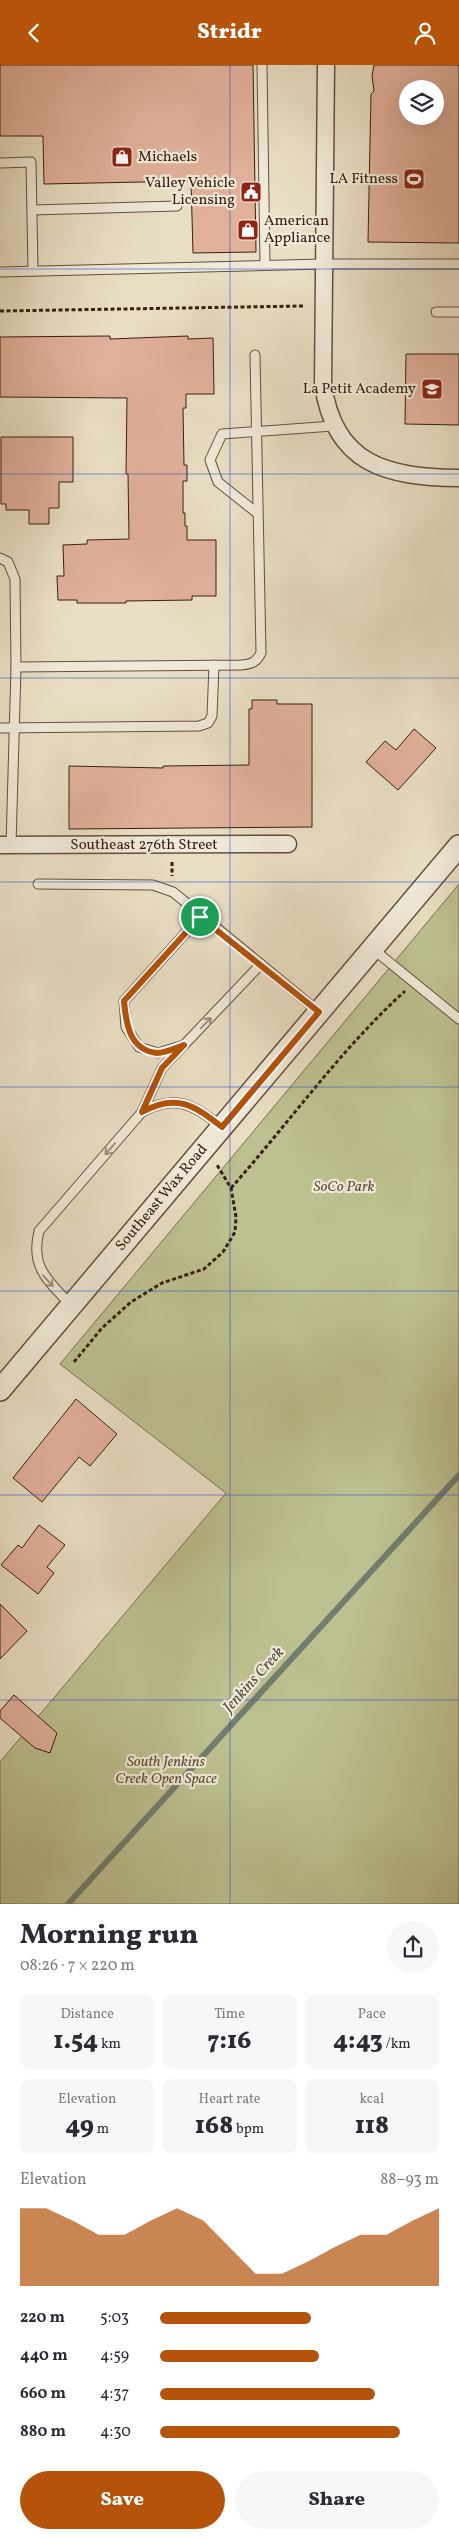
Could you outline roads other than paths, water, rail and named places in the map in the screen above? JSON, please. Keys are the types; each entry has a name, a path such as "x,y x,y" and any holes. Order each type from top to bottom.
{"street":[{"path":"326,65 322,384 326,405 337,432 359,455 379,467 403,474 459,478"},
{"name":"Southeast 276th Street","path":"5,845 288,844"},
{"name":"Southeast Wax Road","path":"0,1390 459,846"}],"lane":[{"path":"262,65 265,265"},
{"path":"0,163 31,162 34,271"},
{"path":"32,210 177,206"},
{"path":"0,272 265,265 459,264"},
{"path":"436,312 459,312"},
{"path":"16,667 251,664 257,660 260,653 255,355"},
{"path":"258,513 218,481 210,460 222,434 256,430 337,432"},
{"path":"0,558 8,562 15,579 16,667 14,729 5,845"},
{"path":"0,728 199,726 208,723 212,716 214,665"},
{"path":"38,884 153,885 173,892 200,917 319,1012"},
{"path":"184,1045 158,1053 139,1047 126,1027 124,1001 200,917"},
{"path":"373,949 459,1019"},
{"path":"72,1305 43,1277 38,1263 36,1243 39,1231 142,1112 162,1068 261,965"},
{"path":"142,1112 158,1103 178,1103 196,1107 222,1127"}],"waterway":[{"name":"Jenkins Creek","path":"68,1904 459,1475"}],"place":[{"name":"Michaels","path":"122,157"},
{"name":"LA Fitness","path":"414,179"},
{"name":"Valley Vehicle Licensing","path":"251,192"},
{"name":"American Appliance","path":"248,230"},
{"name":"La Petit Academy","path":"432,389"}],"park label":[{"name":"SoCo Park","path":"344,1187"},
{"name":"South Jenkins Creek Open Space","path":"166,1770"}]}
